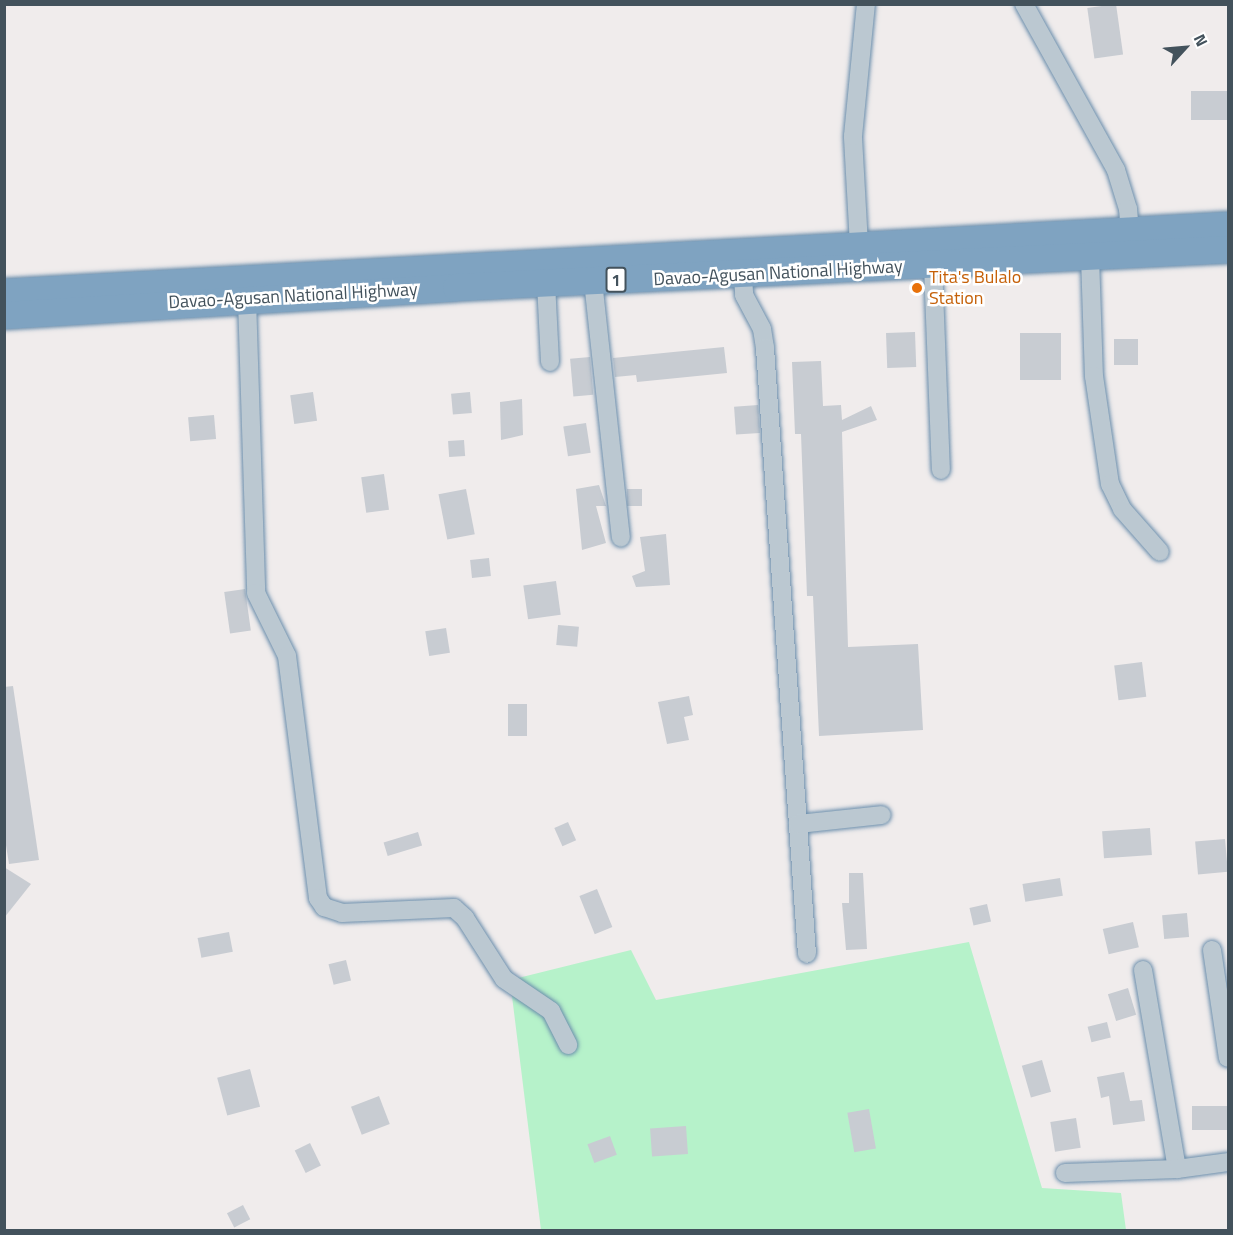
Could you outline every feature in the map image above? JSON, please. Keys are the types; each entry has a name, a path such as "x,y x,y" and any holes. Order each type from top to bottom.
{"highway":[{"name":"Davao-Agusan National Highway","path":"4,315 260,291 742,263 933,265 1090,257 1131,243 1228,225"},
{"name":"Davao-Agusan National Highway","path":"4,292 260,291 593,281 742,263 859,245 1131,243 1228,249"}],"street":[{"path":"859,245 853,136 866,4"},
{"path":"1024,4 1116,170 1131,243"},
{"path":"1090,257 1094,376 1110,484 1122,509 1160,552"},
{"path":"742,263 744,295 762,329 765,348 807,954"},
{"path":"933,265 941,470"},
{"path":"593,281 621,537"},
{"path":"546,283 550,362"},
{"path":"260,291 256,593 287,656 318,898 324,908 342,913 454,908 465,918 504,979 551,1011 568,1045"},
{"path":"798,824 882,815"},
{"path":"1212,950 1228,1058"},
{"path":"1143,970 1177,1169"},
{"path":"1065,1173 1177,1169 1228,1162"}],"green space":[{"path":"969,942 1042,1188 1121,1193 1126,1230 541,1230 510,980 631,950 656,1000"}],"building":[{"path":"1116,4 1123,55 1094,59 1087,8"},
{"path":"1191,91 1228,91 1228,120 1191,120"},
{"path":"915,332 916,367 887,368 886,333"},
{"path":"1020,333 1061,333 1061,380 1020,380"},
{"path":"1114,339 1138,339 1138,365 1114,365"},
{"path":"724,347 727,373 637,382 636,375 615,377 613,358"},
{"path":"590,357 593,395 573,397 570,359"},
{"path":"821,361 823,406 841,405 842,420 871,406 877,420 842,432 848,647 918,644 923,730 819,736 813,596 807,596 801,434 795,434 792,362"},
{"path":"313,392 317,421 294,424 290,395"},
{"path":"470,392 472,413 453,415 451,394"},
{"path":"522,399 523,435 501,440 500,402"},
{"path":"758,405 760,433 736,435 734,407"},
{"path":"214,415 216,439 190,441 188,417"},
{"path":"586,423 591,453 568,456 563,427"},
{"path":"464,440 465,456 449,457 448,441"},
{"path":"384,474 389,510 366,513 361,477"},
{"path":"599,485 606,506 596,506 606,543 582,550 576,489"},
{"path":"466,489 475,534 447,539 439,494"},
{"path":"627,489 642,489 642,506 627,506"},
{"path":"666,534 670,585 636,587 632,576 645,571 640,537"},
{"path":"489,558 491,576 472,578 470,560"},
{"path":"556,581 561,615 528,619 523,586"},
{"path":"245,589 251,631 230,634 224,592"},
{"path":"558,625 579,627 577,647 556,645"},
{"path":"446,628 450,653 429,656 425,631"},
{"path":"1142,662 1146,697 1118,700 1114,665"},
{"path":"13,686 39,860 9,864 4,833 4,687"},
{"path":"689,696 693,715 684,717 689,740 667,744 658,702"},
{"path":"508,704 527,704 527,736 508,736"},
{"path":"568,822 576,840 562,846 554,828"},
{"path":"1150,828 1152,855 1104,858 1102,831"},
{"path":"418,832 422,845 388,856 384,843"},
{"path":"1225,839 1228,872 1198,874 1195,842"},
{"path":"4,867 31,884 4,918"},
{"path":"849,873 863,873 867,949 846,950 842,903 849,903"},
{"path":"1060,878 1063,896 1025,902 1022,884"},
{"path":"597,889 612,927 595,934 579,896"},
{"path":"987,904 991,922 974,926 969,908"},
{"path":"1187,913 1189,937 1164,939 1162,915"},
{"path":"1133,922 1139,947 1109,954 1103,929"},
{"path":"229,932 233,952 201,958 198,938"},
{"path":"346,960 351,980 334,985 329,964"},
{"path":"1128,988 1136,1015 1116,1021 1108,994"},
{"path":"1107,1022 1111,1038 1091,1042 1088,1027"},
{"path":"1042,1060 1051,1092 1031,1098 1022,1066"},
{"path":"250,1069 260,1107 227,1115 217,1078"},
{"path":"1124,1072 1130,1101 1142,1100 1145,1121 1113,1125 1109,1096 1101,1098 1097,1077"},
{"path":"379,1096 390,1124 362,1135 351,1107"},
{"path":"1192,1106 1228,1106 1228,1130 1192,1130"},
{"path":"869,1109 876,1148 854,1152 847,1113"},
{"path":"1076,1118 1081,1148 1055,1152 1050,1122"},
{"path":"686,1126 688,1154 652,1156 650,1129"},
{"path":"610,1136 617,1155 594,1163 587,1144"},
{"path":"310,1143 321,1165 306,1173 295,1150"},
{"path":"243,1205 250,1219 234,1227 227,1213"}],"place":[{"name":"Tita's Bulalo Station","path":"917,288"}]}
